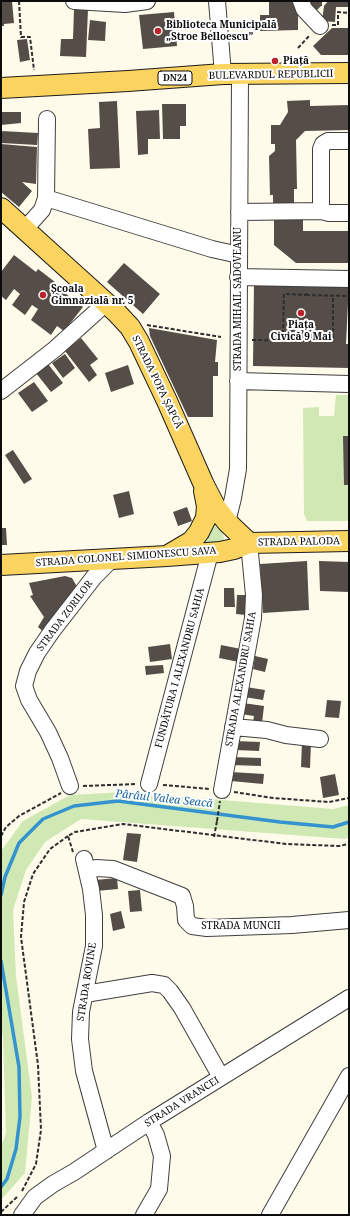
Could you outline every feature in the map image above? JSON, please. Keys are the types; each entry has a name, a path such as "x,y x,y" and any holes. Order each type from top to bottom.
{"main road":[{"name":"BULEVARDUL REPUBLICII","path":"1,88 231,74 349,73"},
{"name":"STRADA POPA ȘAPCĂ","path":"1,209 106,303 130,327 139,342 204,485 216,508 227,522 249,543"},
{"path":"167,556 192,541 200,532 206,518 207,506 204,485"},
{"name":"STRADA PALODA","path":"249,543 349,541"},
{"name":"STRADA COLONEL SIMIONESCU SAVA","path":"1,565 210,553 234,549 249,543"}],"street":[{"path":"74,1 109,4 141,2"},
{"name":"STRADA MIHAIL SADOVEANU","path":"217,1 231,74 239,212 238,469 227,522"},
{"path":"302,1 304,9 320,26"},
{"path":"25,229 42,210 46,198 46,118"},
{"path":"321,211 321,149 323,144 328,141 349,141"},
{"path":"46,198 239,256"},
{"path":"239,212 321,211 329,213 349,213"},
{"path":"238,277 349,279"},
{"path":"1,391 55,349 106,303"},
{"path":"238,381 349,384"},
{"name":"STRADA ALEXANDRU SAHIA","path":"222,790 253,618 254,595 249,543"},
{"name":"FUNDĂTURA I ALEXANDRU SAHIA","path":"150,784 210,553"},
{"name":"STRADA ZORILOR","path":"70,786 60,758 48,732 29,700 24,686 28,671 37,653 52,631 94,577 112,559"},
{"path":"233,727 267,730 286,735 320,739"},
{"name":"STRADA MUNCII","path":"82,862 96,868 113,869 182,896 185,906 186,920 192,926 207,928 292,925 349,920"},
{"name":"STRADA ROVINE","path":"82,862 91,889 94,915 94,946 81,1012 80,1039 84,1071 106,1151"},
{"path":"85,994 152,983 164,985 182,1008 221,1077"},
{"name":"STRADA VRANCEI","path":"22,1215 35,1197 53,1184 149,1122 349,998"},
{"path":"270,1214 349,1076"},
{"path":"144,1215 158,1189 162,1156 156,1135 149,1122"}],"path":[{"path":"19,1 21,37 30,37 36,86"},
{"path":"298,48 321,25 338,25 338,12 349,13"},
{"path":"306,295 307,278"},
{"path":"283,340 284,294 349,296"},
{"path":"250,340 333,341 333,295"},
{"path":"140,323 221,337"},
{"path":"1,836 6,827 19,816 70,786 150,784 222,790 273,798 329,802 349,798"},
{"path":"214,837 219,807"},
{"path":"1,1212 20,1194 36,1164 41,1130 38,1066 21,937 24,902 33,874 50,849 75,832 124,824 286,844 339,846 349,844"},
{"path":"68,836 82,862"}],"green space":[{"path":"336,395 349,395 349,521 307,521 304,514 303,408 319,407 319,416 334,416"},
{"path":"213,521 223,534 224,539 221,543 194,545"},
{"path":"124,792 333,809 349,805 349,837 345,839 81,819 45,842 26,870 13,910 16,976 32,1097 25,1173 1,1200 1,1147 6,1133 1,1019 1,851 23,821 70,795"}],"building":[{"path":"12,1 14,23 4,24 4,26 1,26 1,2"},
{"path":"269,1 298,1 298,30 260,31 260,15 269,15"},
{"path":"307,1 322,1 322,6 316,11"},
{"path":"328,1 349,1 349,7 336,7 335,22 322,21 324,6"},
{"path":"74,9 88,9 86,57 60,56 61,39 73,39"},
{"name":"Biblioteca Municipală „Stroe Belloescu”","path":"174,12 177,46 143,49 139,15"},
{"path":"90,20 106,22 105,41 88,40"},
{"path":"332,28 349,28 349,55 321,55 313,46"},
{"path":"27,39 30,60 20,62 17,40"},
{"path":"310,100 310,106 349,105 349,130 305,131 296,140 297,189 294,189 294,204 273,205 273,195 270,195 269,156 275,151 275,144 271,144 271,125 280,125 288,112 287,101"},
{"path":"117,101 120,168 90,169 88,129 100,128 99,102"},
{"path":"162,104 186,104 186,126 180,126 180,139 163,139"},
{"path":"159,110 160,139 148,139 148,154 138,155 136,111"},
{"path":"1,112 21,112 21,123 1,125"},
{"path":"1,131 38,133 37,145 1,143"},
{"path":"1,144 37,147 36,184 22,182 32,191 19,207 1,192"},
{"path":"274,217 303,217 303,231 349,231 349,263 296,263 274,245"},
{"name":"Școala Gimnazială nr. 5","path":"14,255 36,272 38,269 55,282 53,284 83,307 64,331 57,326 51,335 31,320 38,309 32,305 25,315 12,305 20,294 14,289 6,300 1,296 1,272"},
{"path":"124,263 160,294 143,314 107,282"},
{"name":"Piața Civică 9 Mai","path":"254,282 349,283 346,344 349,344 349,368 253,366"},
{"path":"149,328 217,340 215,362 218,362 218,376 213,376 213,417 188,417 150,336"},
{"path":"81,338 98,359 90,365 97,375 89,382 65,351"},
{"path":"65,354 75,368 63,378 52,363"},
{"path":"48,364 63,383 51,392 36,373"},
{"path":"128,365 134,384 111,392 105,373"},
{"path":"34,382 48,401 32,412 18,393"},
{"path":"343,436 349,436 349,485 344,485"},
{"path":"13,450 32,479 24,484 5,455"},
{"path":"129,491 134,514 119,518 113,495"},
{"path":"187,507 192,521 178,526 173,512"},
{"path":"1,528 6,528 7,545 1,545"},
{"path":"307,561 309,610 263,613 260,564"},
{"path":"319,561 349,562 349,592 320,591"},
{"path":"65,576 72,578 76,585 76,592 45,633 38,627 44,617 30,596 33,595 29,583"},
{"path":"224,588 234,588 235,607 224,607"},
{"path":"237,595 247,595 246,615 236,614"},
{"path":"170,644 172,659 150,662 148,647"},
{"path":"221,645 241,649 239,662 219,658"},
{"path":"255,656 268,659 265,672 253,669"},
{"path":"163,665 164,673 146,675 145,666"},
{"path":"246,687 265,690 263,700 244,697"},
{"path":"327,700 341,701 339,718 325,717"},
{"path":"243,703 264,706 262,723 253,722 254,716 241,714"},
{"path":"235,741 260,742 259,751 235,750"},
{"path":"302,742 311,743 310,768 301,767"},
{"path":"232,757 261,758 261,766 231,765"},
{"path":"231,772 264,774 263,784 231,781"},
{"path":"335,774 339,795 323,798 320,777"},
{"path":"127,833 141,834 137,862 123,860"},
{"path":"117,878 118,889 96,891 95,880"},
{"path":"140,890 142,911 130,912 128,891"},
{"path":"121,911 125,928 113,931 110,914"}],"waterway":[{"name":"Pârâul Valea Seacă","path":"1,895 5,877 19,843 43,819 74,806 118,801 280,822 333,827 349,822"},
{"name":"Pârâul Valea Seacă","path":"1,961 19,1067 20,1117 16,1149 7,1179 1,1187"}],"place":[{"name":"Biblioteca Municipală „Stroe Belloescu”","path":"158,31"},
{"name":"Piață","path":"275,61"},
{"name":"Școala Gimnazială nr. 5","path":"43,295"},
{"name":"Piața Civică 9 Mai","path":"301,313"}]}
